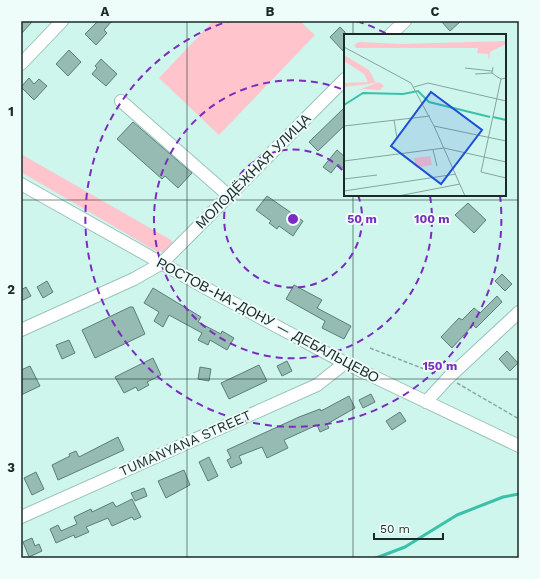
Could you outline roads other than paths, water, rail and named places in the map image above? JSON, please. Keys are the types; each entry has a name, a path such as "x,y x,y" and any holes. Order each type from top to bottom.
{"street":[{"path":"21,64 62,21"},
{"path":"391,34 405,21"},
{"name":"МОЛОДЁЖНАЯ УЛИЦА","path":"21,330 134,279 162,263 344,80"},
{"path":"121,101 228,195"},
{"name":"РОСТОВ-НА-ДОНУ — ДЕБАЛЬЦЕВО","path":"21,184 345,364 519,446"},
{"path":"426,402 448,378 519,312"},
{"name":"TUMANYANA STREET","path":"21,517 317,384 345,364"}],"waterway":[{"path":"376,558 405,547 457,515 503,497 519,494"}]}
